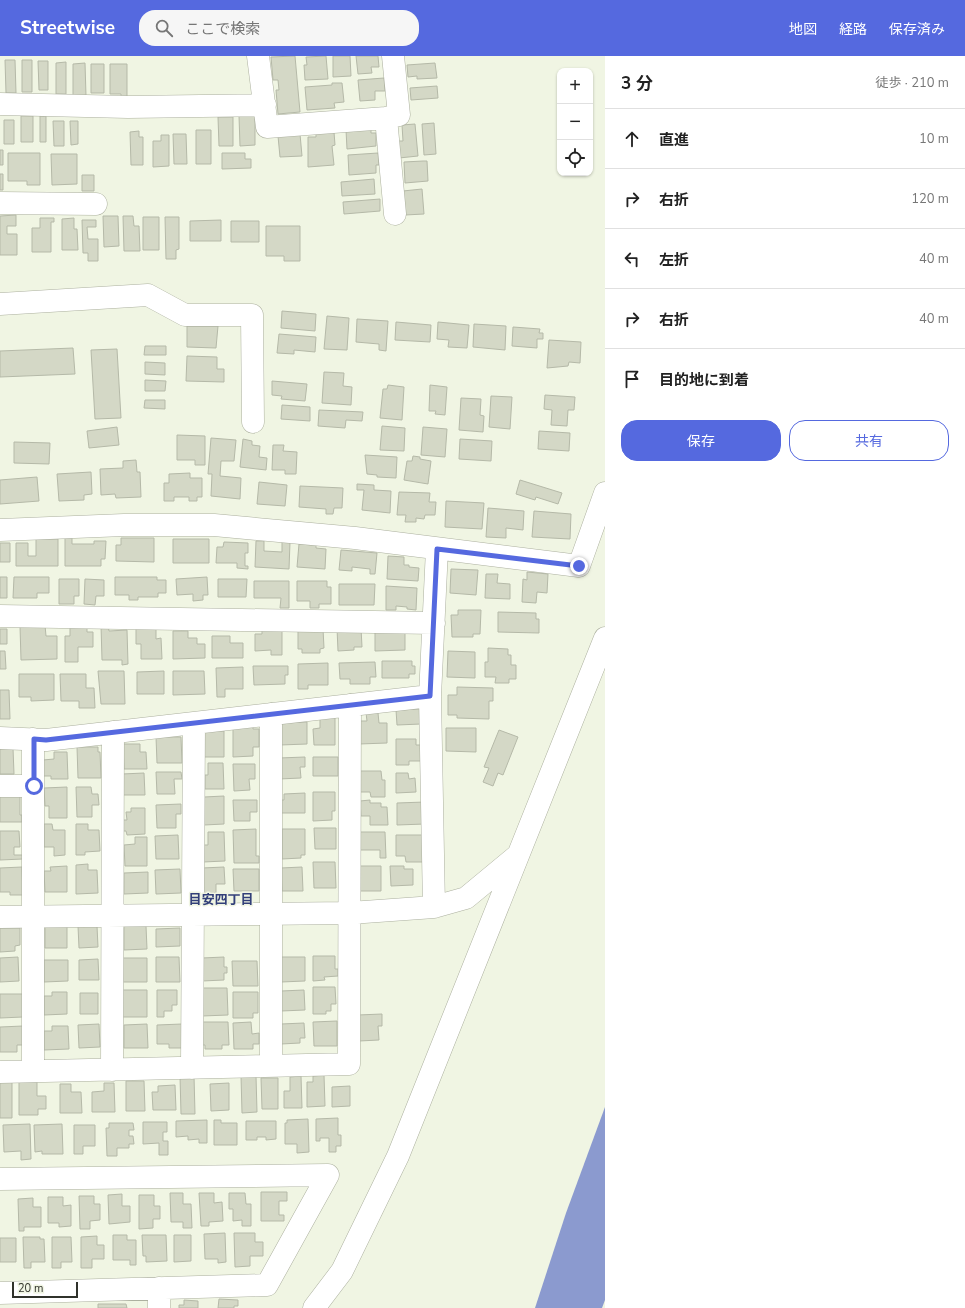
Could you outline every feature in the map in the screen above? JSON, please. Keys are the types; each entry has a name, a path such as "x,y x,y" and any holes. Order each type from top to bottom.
{"street":[{"path":"258,56 267,127 386,118 398,115 393,56"},
{"path":"0,104 128,107 265,105"},
{"path":"386,118 395,214"},
{"path":"0,203 96,204"},
{"path":"0,304 148,295 185,315 252,315 252,422"},
{"path":"0,530 124,525 214,525 355,538 579,566 605,493"},
{"path":"434,907 430,696 437,549"},
{"path":"0,616 434,623"},
{"path":"314,1308 342,1271 398,1156 605,638"},
{"path":"0,738 46,740 430,696"},
{"path":"0,1072 349,1064 350,705"},
{"path":"271,714 271,1066"},
{"path":"192,1068 194,722"},
{"path":"112,1070 113,732"},
{"path":"33,1071 34,739"},
{"path":"0,786 34,786"},
{"path":"0,917 350,913 434,907 466,898 520,853"},
{"path":"0,1179 328,1174 267,1285 159,1298 0,1293"}],"water":[{"path":"605,1107 605,1300 602,1308 535,1308 566,1213"}],"building":[{"path":"295,56 300,112 278,114 276,90 279,90 278,80 273,80 271,57"},
{"path":"326,56 328,79 305,80 304,65 307,65 306,57"},
{"path":"333,56 350,56 351,76 333,77"},
{"path":"356,56 378,56 379,67 371,67 372,73 358,74"},
{"path":"5,60 15,60 16,93 6,93"},
{"path":"22,60 32,60 32,92 22,92"},
{"path":"38,61 48,61 48,90 39,90"},
{"path":"66,62 66,94 56,94 56,63"},
{"path":"85,63 86,96 73,96 73,64"},
{"path":"435,63 437,78 417,79 417,76 408,77 407,65"},
{"path":"91,64 104,64 104,93 91,93"},
{"path":"110,64 127,64 127,98 121,98 121,94 110,94"},
{"path":"384,78 385,91 375,91 375,100 360,101 358,80"},
{"path":"332,83 342,83 344,102 334,103 335,108 307,110 305,87 332,85"},
{"path":"437,86 438,98 411,100 410,88"},
{"path":"21,116 33,116 33,142 21,142"},
{"path":"40,116 46,116 46,142 40,142"},
{"path":"239,116 255,116 255,145 240,146"},
{"path":"218,117 233,117 233,146 219,146"},
{"path":"4,120 14,120 14,144 4,144"},
{"path":"53,121 64,121 64,146 54,146"},
{"path":"70,121 78,121 78,144 71,145"},
{"path":"434,123 436,154 424,155 422,124"},
{"path":"415,124 418,156 399,158 398,141 403,141 402,125"},
{"path":"371,129 371,133 376,133 376,146 347,149 346,130"},
{"path":"196,130 211,130 211,164 196,164"},
{"path":"139,131 139,137 143,137 143,165 131,165 130,132"},
{"path":"334,132 335,145 332,146 334,165 308,167 308,137 316,137 316,134"},
{"path":"173,134 186,134 187,164 174,164"},
{"path":"300,134 302,156 280,157 278,136"},
{"path":"161,135 169,135 169,166 153,167 153,141 161,141"},
{"path":"0,150 3,150 3,165 0,165"},
{"path":"8,153 40,153 40,185 27,185 27,181 8,181"},
{"path":"222,153 245,153 245,159 251,159 251,168 222,169"},
{"path":"378,153 379,165 376,165 376,173 349,175 348,155"},
{"path":"51,154 77,154 77,184 52,185"},
{"path":"427,161 428,181 405,183 404,162"},
{"path":"0,174 3,174 3,190 0,190"},
{"path":"82,175 94,175 94,191 82,191"},
{"path":"374,179 375,194 342,196 341,182"},
{"path":"422,189 424,214 405,215 403,191"},
{"path":"380,199 380,211 344,214 343,202"},
{"path":"16,215 16,226 7,226 7,234 17,234 17,255 0,255 0,216"},
{"path":"103,216 118,216 119,246 104,247"},
{"path":"123,216 133,216 134,226 139,226 140,251 124,251"},
{"path":"143,217 159,217 159,250 143,250"},
{"path":"165,217 179,217 179,249 176,250 176,259 166,259"},
{"path":"40,218 54,218 54,222 51,222 51,252 32,252 32,228 40,228"},
{"path":"74,218 74,229 77,229 78,250 62,250 62,219"},
{"path":"82,220 96,220 96,227 87,227 88,239 98,239 98,261 88,261 88,253 83,253"},
{"path":"221,220 221,241 190,241 190,221"},
{"path":"231,221 259,221 259,242 231,242"},
{"path":"266,226 300,226 300,261 284,261 284,256 266,256"},
{"path":"282,311 316,314 315,331 281,328"},
{"path":"327,316 349,318 347,350 324,349"},
{"path":"357,319 388,321 386,351 379,350 379,344 356,342"},
{"path":"396,322 431,325 430,342 395,340"},
{"path":"438,322 469,325 467,348 448,347 449,340 437,339"},
{"path":"474,324 506,326 505,350 473,347"},
{"path":"187,326 218,326 216,348 187,347"},
{"path":"513,327 540,329 539,333 543,333 543,339 537,339 537,348 512,346"},
{"path":"279,334 316,337 315,352 294,350 294,354 277,353"},
{"path":"549,340 581,342 580,363 569,362 568,366 547,368"},
{"path":"145,346 166,346 166,355 144,355"},
{"path":"73,348 75,374 0,377 0,351"},
{"path":"117,349 121,418 95,419 91,350"},
{"path":"187,356 217,357 217,369 224,369 224,382 186,381"},
{"path":"145,362 165,363 165,375 145,374"},
{"path":"324,372 344,373 343,386 352,387 351,405 322,403"},
{"path":"145,380 166,381 165,391 145,391"},
{"path":"272,381 307,384 305,401 281,399 282,396 272,395"},
{"path":"388,385 404,387 402,420 380,418 383,389 387,389"},
{"path":"430,385 447,387 445,415 435,414 436,411 429,411"},
{"path":"545,395 575,397 574,410 568,410 567,426 551,425 552,410 544,409"},
{"path":"491,396 512,397 510,429 489,427"},
{"path":"461,398 481,399 480,415 484,416 483,432 459,430"},
{"path":"145,400 165,400 165,409 144,408"},
{"path":"282,405 310,407 310,421 281,419"},
{"path":"319,410 363,412 362,421 346,420 345,428 318,426"},
{"path":"382,426 405,428 404,451 380,450"},
{"path":"117,427 119,445 89,448 87,431"},
{"path":"423,427 447,429 445,457 421,455"},
{"path":"539,431 570,433 569,451 538,449"},
{"path":"177,435 205,436 205,465 195,465 195,460 177,460"},
{"path":"211,438 236,440 234,461 221,461 220,476 241,478 240,499 211,496 212,474 208,474"},
{"path":"243,439 252,441 252,445 260,446 259,457 267,458 266,470 240,467"},
{"path":"460,439 492,441 491,461 459,459"},
{"path":"14,442 50,443 49,464 14,463"},
{"path":"273,445 284,445 283,451 297,452 296,474 285,474 285,470 272,470"},
{"path":"365,455 397,457 396,478 377,477 377,475 367,474"},
{"path":"413,456 431,461 428,484 404,480 407,461 412,461"},
{"path":"136,460 137,472 140,472 141,497 116,498 115,494 101,495 100,469 123,468 123,461"},
{"path":"91,472 92,494 84,495 84,500 59,501 57,474"},
{"path":"190,473 190,478 202,478 202,497 197,497 197,501 189,501 189,497 174,497 174,501 164,501 164,483 169,483 169,474"},
{"path":"37,477 39,501 0,504 0,480"},
{"path":"520,480 562,493 558,504 536,497 535,500 516,494"},
{"path":"259,482 287,485 285,506 257,504"},
{"path":"357,484 374,485 374,490 391,491 390,513 362,510 364,490 357,490"},
{"path":"300,486 343,488 342,508 334,508 333,514 326,514 326,509 299,507"},
{"path":"399,492 430,493 429,502 436,502 435,515 425,515 424,519 416,518 416,522 405,522 406,515 397,515"},
{"path":"446,501 484,503 482,529 445,527"},
{"path":"488,508 524,511 523,530 506,528 506,538 486,537"},
{"path":"534,511 571,514 570,539 532,537"},
{"path":"65,538 72,538 72,544 94,544 94,541 106,541 105,559 101,559 101,566 65,566"},
{"path":"121,538 154,538 154,562 116,561 116,545 121,545"},
{"path":"36,539 58,539 58,566 16,566 16,543 28,543 28,556 36,556"},
{"path":"173,539 209,539 209,563 173,563"},
{"path":"256,541 264,541 264,551 282,552 282,542 290,542 289,569 255,567"},
{"path":"224,542 248,543 248,553 245,553 245,566 248,566 248,569 237,568 237,563 216,563 217,547 223,547"},
{"path":"0,543 10,543 10,562 0,562"},
{"path":"299,544 316,545 316,548 326,549 325,569 297,567"},
{"path":"341,550 377,553 375,574 370,574 370,569 352,567 352,571 339,570"},
{"path":"388,556 404,557 404,565 419,568 418,581 387,579"},
{"path":"451,569 478,570 476,595 450,593"},
{"path":"527,572 548,574 547,593 537,592 536,603 522,602 523,579 527,580"},
{"path":"486,574 498,574 497,583 510,584 510,599 485,598"},
{"path":"0,577 7,577 7,598 0,598"},
{"path":"14,577 49,577 49,593 37,593 37,598 13,598"},
{"path":"115,577 157,577 157,580 166,580 166,593 158,593 158,597 138,597 138,600 129,600 129,595 115,595"},
{"path":"207,577 208,595 203,595 203,600 193,601 193,594 177,595 176,579"},
{"path":"59,579 79,579 79,596 74,596 74,604 59,604"},
{"path":"85,579 104,580 104,596 96,596 95,605 84,604"},
{"path":"218,579 247,579 246,597 218,597"},
{"path":"254,581 289,581 289,608 280,608 281,598 254,598"},
{"path":"297,581 327,581 327,587 331,587 331,604 319,604 319,608 310,608 310,601 297,601"},
{"path":"339,584 375,584 374,605 339,605"},
{"path":"386,586 417,588 416,610 396,606 396,610 386,610"},
{"path":"458,610 481,610 480,634 473,634 473,637 452,637 451,615 458,615"},
{"path":"498,612 536,613 536,619 539,619 539,633 498,632"},
{"path":"45,625 46,636 57,636 57,659 21,660 20,626"},
{"path":"101,625 108,625 109,631 127,630 128,664 122,665 122,660 102,660"},
{"path":"136,625 156,625 156,639 161,638 162,659 141,659 141,644 136,644"},
{"path":"87,627 87,632 93,632 93,647 78,647 78,662 65,662 65,636 70,636 70,628"},
{"path":"282,628 282,655 271,655 271,650 255,651 255,634 262,634 262,629"},
{"path":"337,628 361,628 362,647 354,647 354,650 338,651"},
{"path":"0,629 7,629 7,644 0,644"},
{"path":"323,629 324,648 320,649 320,653 302,653 302,649 298,649 298,630"},
{"path":"173,631 188,631 188,638 197,638 197,644 205,644 205,658 173,659"},
{"path":"375,632 405,632 405,650 375,651"},
{"path":"212,636 230,636 230,643 243,643 243,658 212,658"},
{"path":"488,648 508,649 508,655 511,655 511,665 516,665 516,679 509,679 509,683 495,683 496,677 485,677 485,662 488,662"},
{"path":"0,651 5,651 6,669 0,669"},
{"path":"448,651 475,652 475,678 447,677"},
{"path":"382,661 412,661 412,666 415,666 415,674 409,674 409,678 382,678"},
{"path":"375,662 376,677 370,677 370,684 350,684 350,679 340,679 339,663"},
{"path":"328,663 328,685 308,685 308,689 298,689 298,664"},
{"path":"253,666 288,666 288,675 285,675 285,684 254,685"},
{"path":"243,667 243,689 225,689 225,697 217,697 216,668"},
{"path":"98,671 124,671 125,704 101,704"},
{"path":"164,671 164,694 137,694 137,672"},
{"path":"173,671 204,671 205,694 173,695"},
{"path":"19,674 54,674 54,700 31,701 31,697 19,697"},
{"path":"60,674 86,674 86,688 94,688 95,708 79,708 79,701 61,701"},
{"path":"457,687 493,688 493,701 489,701 489,719 457,718 457,715 448,715 448,695 457,695"},
{"path":"0,690 9,690 10,719 0,719"},
{"path":"420,709 421,724 397,725 396,710"},
{"path":"366,713 378,713 379,723 387,723 387,743 359,744 359,721 367,721"},
{"path":"335,717 335,745 314,745 313,729 320,728 320,718"},
{"path":"307,722 307,744 280,745 280,723"},
{"path":"253,725 253,729 259,729 259,747 253,747 253,756 233,757 233,726"},
{"path":"446,728 476,728 476,752 446,751"},
{"path":"499,730 518,737 503,775 498,773 493,786 483,782 489,768 484,767"},
{"path":"202,731 224,731 224,757 203,757"},
{"path":"156,737 181,737 182,763 157,763"},
{"path":"396,739 416,739 416,745 421,745 421,761 409,761 409,765 396,765"},
{"path":"123,744 140,744 140,752 146,752 147,769 124,769"},
{"path":"77,747 98,747 98,752 100,752 101,778 78,778"},
{"path":"13,748 14,774 0,774 0,749"},
{"path":"54,752 67,752 68,779 51,779 51,776 43,776 43,760 54,759"},
{"path":"305,757 305,767 300,767 301,778 279,779 279,758"},
{"path":"313,757 338,757 338,776 313,776"},
{"path":"208,763 223,763 224,789 205,789 205,775 208,775"},
{"path":"233,764 255,764 255,779 249,779 250,790 234,791"},
{"path":"359,771 381,771 382,780 385,780 385,797 371,797 370,792 360,792"},
{"path":"156,772 181,772 182,779 174,779 175,794 157,794"},
{"path":"144,773 145,795 123,795 122,774"},
{"path":"396,773 408,773 409,779 415,778 416,792 396,793"},
{"path":"67,787 67,818 49,818 49,806 45,806 44,788"},
{"path":"76,787 91,787 92,794 98,794 99,805 92,805 92,817 77,817"},
{"path":"313,792 335,792 335,811 332,811 332,820 313,821"},
{"path":"20,793 20,815 22,815 22,822 0,822 0,794"},
{"path":"305,793 305,813 280,813 279,800 284,800 284,794"},
{"path":"224,796 224,824 204,825 204,797"},
{"path":"233,800 257,800 257,812 250,812 250,821 234,821"},
{"path":"370,800 370,803 381,803 381,807 387,807 388,825 370,825 370,816 361,816 360,801"},
{"path":"425,802 425,824 397,825 397,803"},
{"path":"181,804 181,814 176,814 176,828 157,828 156,805"},
{"path":"131,808 145,808 145,834 127,835 126,831 122,831 122,820 127,820 126,812 131,812"},
{"path":"44,824 52,824 53,830 65,830 65,855 54,856 54,847 44,847"},
{"path":"76,824 88,824 88,830 99,830 100,851 85,852 85,855 76,855"},
{"path":"314,828 336,828 336,849 315,849"},
{"path":"256,829 256,856 259,856 259,863 234,863 233,830"},
{"path":"282,829 305,829 305,855 301,855 301,858 282,859"},
{"path":"0,831 19,831 20,847 14,847 14,855 23,855 23,859 0,860"},
{"path":"208,832 224,832 225,861 203,862 203,845 208,845"},
{"path":"359,832 385,832 386,858 380,858 380,850 359,850"},
{"path":"178,835 179,859 156,859 155,836"},
{"path":"396,835 424,835 424,862 406,862 405,856 396,856"},
{"path":"135,837 147,837 147,866 125,866 124,845 135,844"},
{"path":"313,862 335,862 336,888 314,888"},
{"path":"88,864 88,870 97,870 98,893 76,894 76,865"},
{"path":"67,866 67,892 45,892 44,871 51,871 50,867"},
{"path":"359,866 381,866 381,891 360,891"},
{"path":"390,866 404,866 404,869 413,869 413,885 391,886"},
{"path":"22,867 23,895 10,895 10,892 0,892 0,868"},
{"path":"224,867 225,884 216,884 216,893 202,893 202,868"},
{"path":"302,867 303,891 282,891 281,868"},
{"path":"180,869 181,893 156,894 155,870"},
{"path":"233,869 259,869 259,891 234,891"},
{"path":"148,872 148,893 124,894 124,873"},
{"path":"45,926 67,926 67,948 45,948"},
{"path":"78,926 97,926 98,947 79,948"},
{"path":"124,926 146,926 147,949 124,950"},
{"path":"0,928 20,928 20,945 15,946 15,951 0,952"},
{"path":"180,928 180,946 156,947 156,929"},
{"path":"313,956 335,956 335,969 338,969 338,976 324,977 325,980 313,981"},
{"path":"18,957 19,981 0,982 0,958"},
{"path":"156,957 179,957 180,982 156,982"},
{"path":"224,957 224,967 227,967 227,973 224,973 224,980 202,981 202,958"},
{"path":"281,957 305,957 305,981 281,982"},
{"path":"122,958 147,958 147,982 123,982"},
{"path":"98,959 99,980 79,980 79,960"},
{"path":"44,960 68,960 68,981 44,982"},
{"path":"232,961 257,961 258,986 233,986"},
{"path":"313,987 335,987 336,1004 331,1004 331,1011 326,1011 326,1014 313,1014"},
{"path":"201,988 227,988 228,1015 202,1016"},
{"path":"122,990 147,990 147,1017 122,1017"},
{"path":"157,990 177,990 177,1005 172,1005 172,1011 164,1011 164,1017 157,1017"},
{"path":"304,990 305,1010 281,1011 281,991"},
{"path":"52,992 67,992 67,1014 44,1015 44,996 52,996"},
{"path":"233,992 258,992 258,1013 253,1013 253,1018 233,1018"},
{"path":"80,993 98,993 98,1014 80,1014"},
{"path":"0,994 23,994 23,1017 0,1018"},
{"path":"382,1014 382,1026 378,1026 379,1040 359,1041 358,1015"},
{"path":"337,1021 337,1046 314,1046 313,1022"},
{"path":"200,1022 228,1022 229,1045 222,1045 222,1049 205,1049 205,1045 201,1045"},
{"path":"251,1022 252,1034 259,1033 259,1044 253,1044 253,1049 234,1049 233,1023"},
{"path":"304,1023 305,1038 300,1038 300,1043 281,1044 281,1024"},
{"path":"99,1024 100,1047 79,1048 78,1025"},
{"path":"147,1024 148,1048 124,1048 124,1025"},
{"path":"182,1024 182,1048 169,1048 169,1044 157,1044 157,1025"},
{"path":"23,1026 23,1045 17,1045 17,1052 0,1052 0,1027"},
{"path":"52,1026 68,1026 69,1049 44,1050 44,1031 52,1031"},
{"path":"324,1075 325,1106 307,1107 307,1082 313,1082 313,1076"},
{"path":"180,1076 194,1076 195,1114 181,1114"},
{"path":"241,1076 256,1076 257,1112 242,1113"},
{"path":"301,1076 302,1108 284,1108 284,1091 290,1091 290,1077"},
{"path":"261,1078 278,1078 278,1109 262,1109"},
{"path":"0,1081 12,1081 12,1118 0,1118"},
{"path":"126,1081 144,1081 145,1111 126,1111"},
{"path":"19,1082 37,1082 37,1096 46,1096 46,1109 38,1109 38,1115 19,1115"},
{"path":"104,1083 114,1083 115,1112 92,1112 92,1092 104,1091"},
{"path":"229,1083 229,1110 211,1111 210,1084"},
{"path":"60,1084 71,1084 71,1092 81,1092 82,1113 60,1113"},
{"path":"175,1085 176,1110 153,1110 152,1092 158,1092 158,1086"},
{"path":"350,1086 350,1106 332,1107 332,1087"},
{"path":"338,1118 338,1135 341,1135 341,1146 336,1146 336,1152 329,1152 329,1138 320,1138 320,1141 316,1141 316,1119"},
{"path":"308,1119 309,1152 297,1153 297,1144 285,1144 285,1123 287,1123 287,1120"},
{"path":"207,1120 207,1143 199,1143 199,1139 188,1140 188,1136 176,1137 176,1121"},
{"path":"214,1120 221,1120 221,1123 237,1123 237,1145 214,1145"},
{"path":"246,1121 276,1121 276,1139 266,1140 266,1137 257,1137 257,1140 246,1140"},
{"path":"143,1122 167,1122 167,1132 163,1132 163,1141 168,1141 168,1155 159,1155 159,1143 143,1144"},
{"path":"109,1123 133,1123 134,1130 129,1130 129,1136 133,1136 134,1144 129,1144 129,1148 117,1148 117,1156 107,1156 106,1128 109,1128"},
{"path":"30,1124 31,1159 21,1160 21,1151 4,1152 3,1125"},
{"path":"62,1124 63,1154 42,1154 42,1151 35,1152 34,1125"},
{"path":"74,1125 95,1125 95,1146 83,1146 83,1154 74,1154"},
{"path":"261,1192 287,1192 287,1201 279,1201 279,1215 284,1215 284,1221 261,1221"},
{"path":"170,1193 183,1193 183,1204 191,1204 192,1228 183,1228 183,1222 171,1222"},
{"path":"199,1193 214,1193 214,1203 222,1202 223,1221 209,1222 209,1226 201,1226"},
{"path":"229,1193 245,1193 246,1204 251,1204 251,1226 242,1226 242,1220 233,1221 233,1209 229,1209"},
{"path":"122,1194 122,1206 130,1206 130,1222 109,1224 108,1195"},
{"path":"139,1195 154,1195 154,1206 160,1206 160,1219 153,1219 153,1228 139,1229"},
{"path":"79,1196 94,1196 94,1204 100,1204 100,1220 90,1221 90,1229 80,1229"},
{"path":"48,1197 63,1197 63,1206 71,1205 71,1226 59,1227 59,1223 48,1223"},
{"path":"33,1198 33,1207 41,1207 41,1227 24,1227 24,1231 19,1231 18,1199"},
{"path":"225,1233 226,1262 218,1263 218,1259 205,1259 204,1234"},
{"path":"234,1233 255,1233 255,1242 263,1242 263,1256 250,1256 250,1266 235,1267"},
{"path":"113,1235 127,1235 127,1240 136,1240 136,1265 130,1265 130,1260 113,1260"},
{"path":"142,1235 166,1235 167,1261 146,1262 146,1256 143,1256"},
{"path":"174,1235 191,1235 191,1261 174,1262"},
{"path":"97,1236 97,1245 104,1245 104,1259 92,1259 92,1268 81,1268 81,1237"},
{"path":"23,1237 40,1237 40,1239 44,1239 45,1262 31,1262 31,1268 24,1268"},
{"path":"52,1237 71,1237 72,1262 61,1262 61,1268 52,1268"},
{"path":"0,1238 16,1238 16,1262 0,1262"},
{"path":"219,1299 238,1300 238,1306 234,1306 234,1308 218,1308"},
{"path":"184,1300 198,1301 198,1308 179,1308 179,1305 184,1305"},
{"path":"98,1304 126,1304 127,1308 98,1308"}],"district":[{"name":"目安四丁目","path":"221,899"}],"route":[{"path":"34,786 34,739 46,740 430,696 437,549 579,566"}]}
